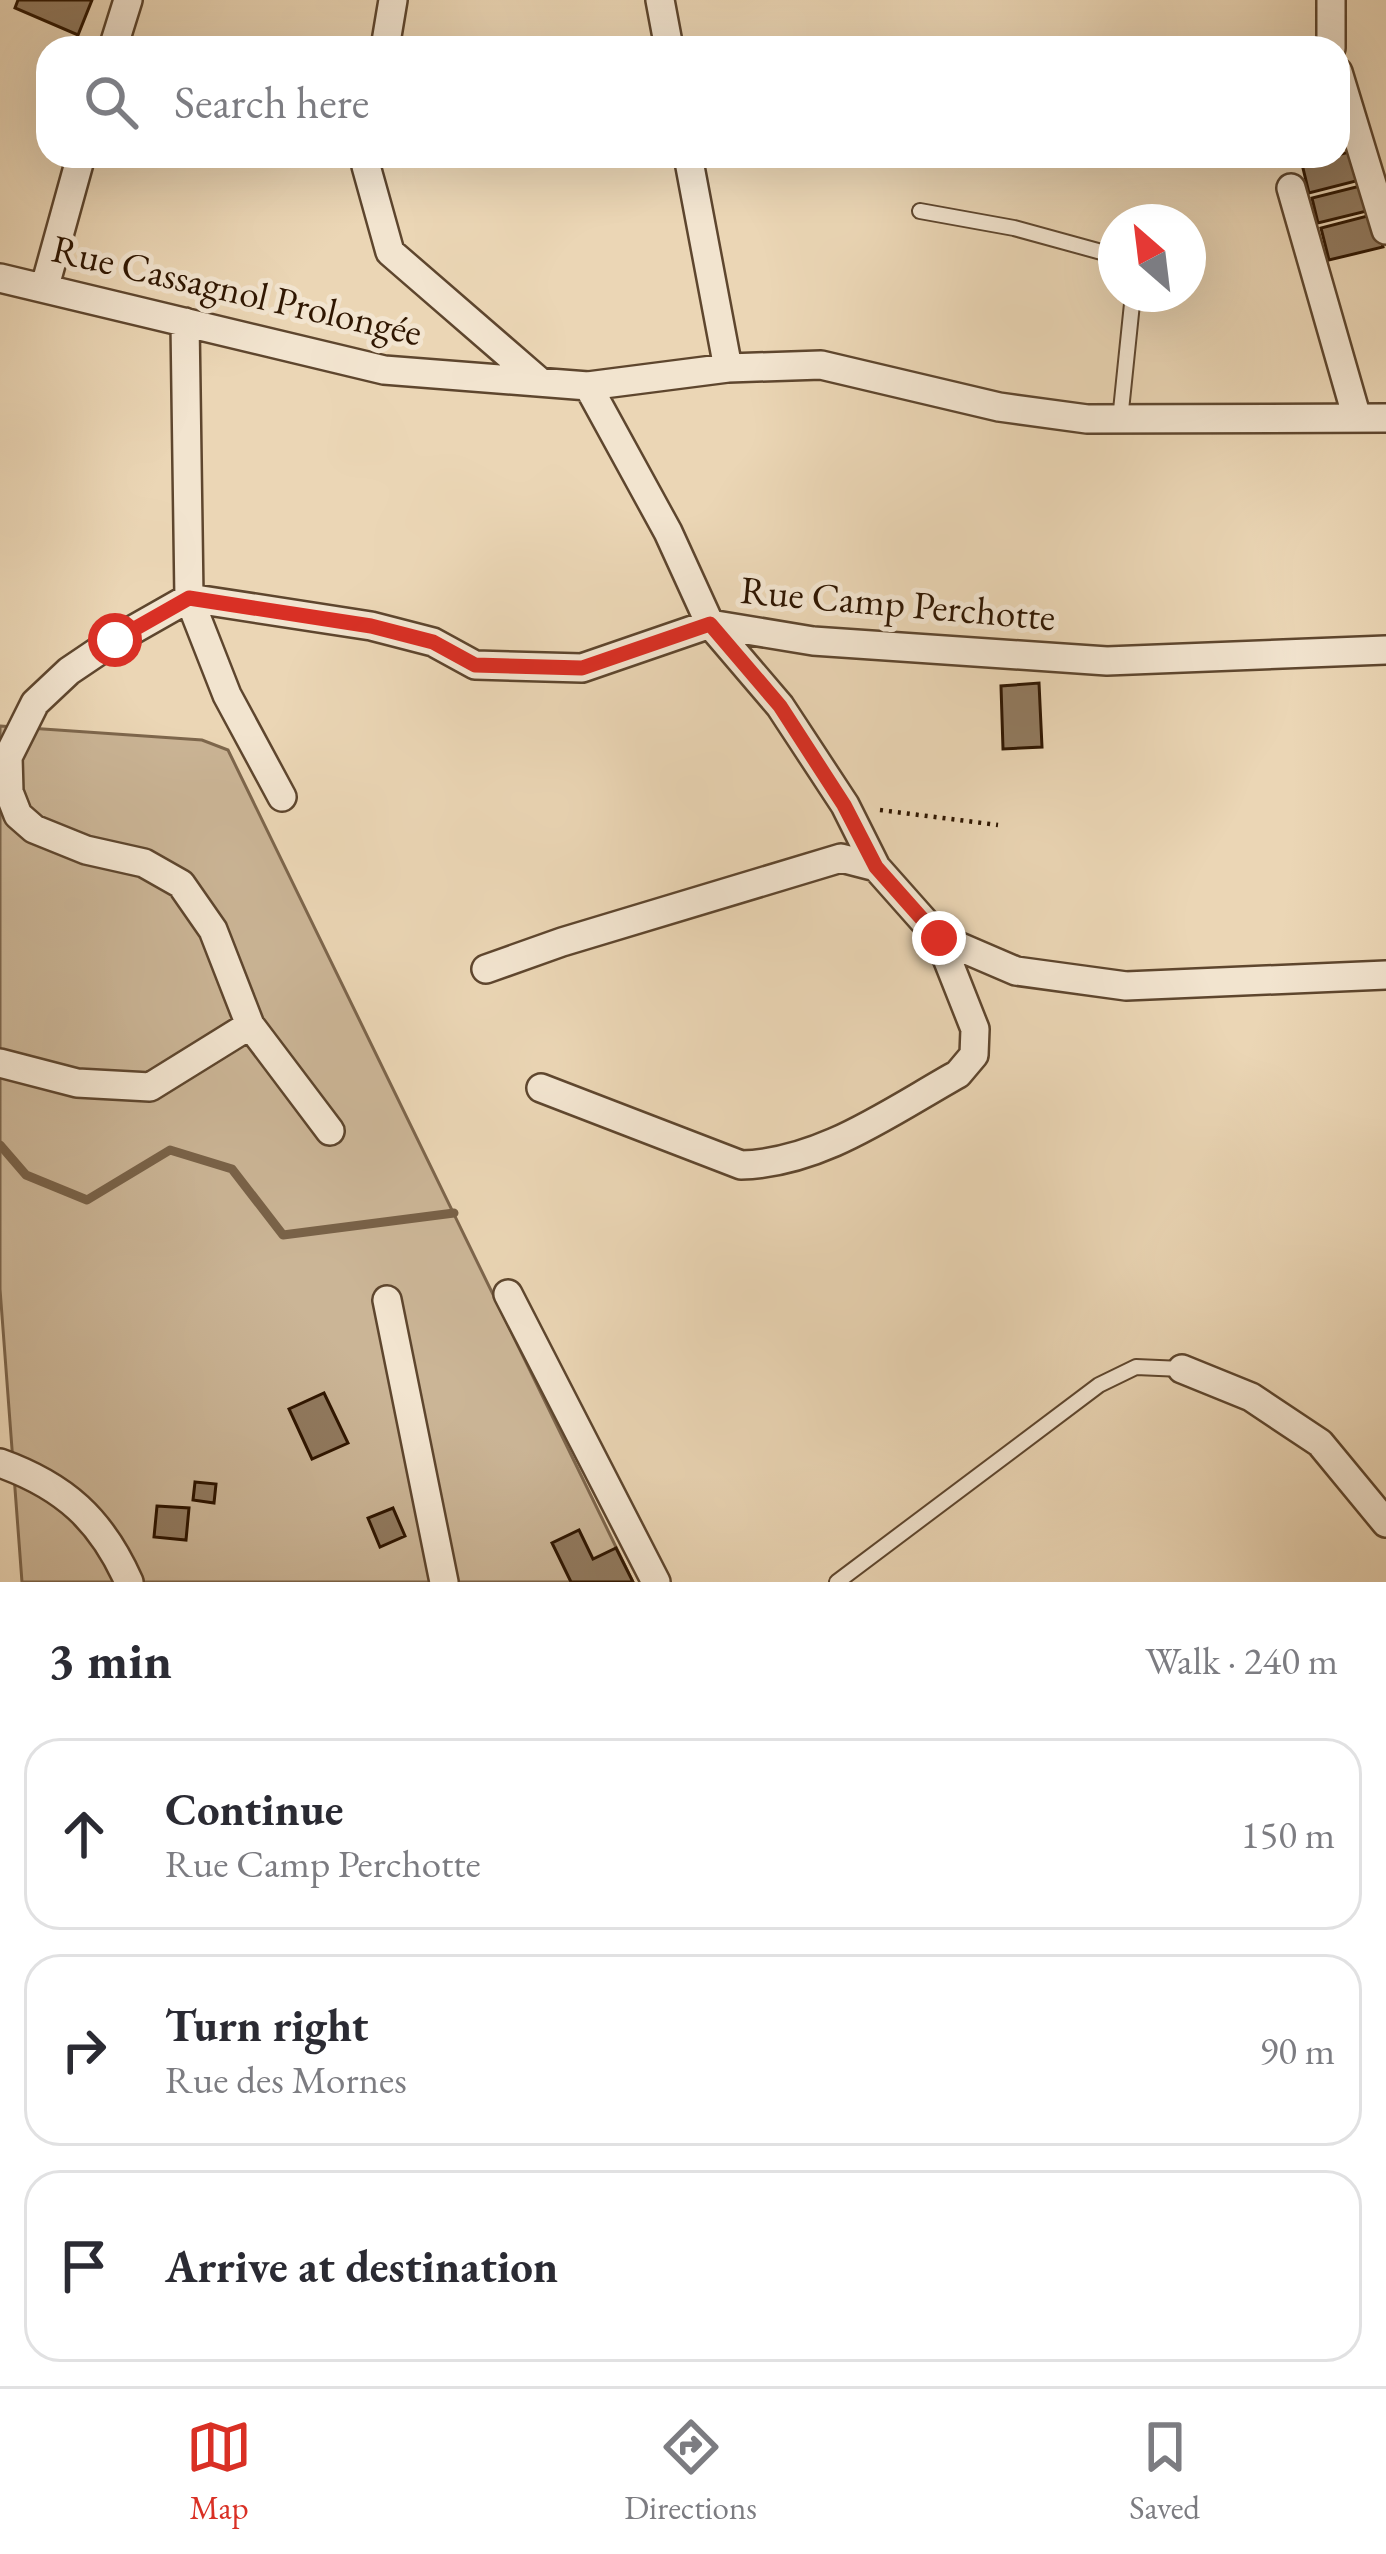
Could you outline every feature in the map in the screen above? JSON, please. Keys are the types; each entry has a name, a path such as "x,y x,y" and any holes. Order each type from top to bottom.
{"street":[{"path":"117,36 128,0"},
{"path":"387,36 393,0"},
{"path":"660,0 666,36"},
{"path":"1330,0 1330,36"},
{"path":"1350,112 1386,230"},
{"path":"44,286 78,168"},
{"path":"367,168 390,252 540,382"},
{"path":"690,168 728,368"},
{"path":"1292,188 1378,424"},
{"name":"Rue Cassagnol Prolongée","path":"0,278 384,370 588,386 728,368 820,365 1000,407 1120,419 1378,424"},
{"path":"185,322 189,598 227,695 282,797"},
{"path":"541,1088 741,1165 776,1164 810,1154 958,1074 974,1055 975,1029 939,938 876,867 844,805 780,706 710,624 668,532 588,386"},
{"path":"189,598 69,671 35,703 8,757 9,791 17,815 34,829 86,850 144,863 181,884 213,930 250,1025 330,1131"},
{"name":"Rue Camp Perchotte","path":"189,598 371,626 433,642 475,665 582,668 710,624 812,641 1107,661 1386,650"},
{"path":"486,969 841,858 876,867"},
{"path":"939,938 1016,970 1126,986 1386,975"},
{"path":"0,1063 77,1083 150,1088 250,1025"},
{"path":"508,1294 656,1582"},
{"path":"387,1300 444,1582"},
{"path":"1182,1369 1251,1397 1320,1443 1386,1522"},
{"path":"0,1463 41,1478 84,1511 112,1546 129,1582"}],"lane":[{"path":"920,211 1014,228 1098,251"},
{"path":"1120,419 1131,312"},
{"path":"837,1582 1099,1385 1136,1367 1182,1369"}],"path":[{"path":"844,805 998,825"}],"shaded area":[{"path":"0,726 202,740 228,750 633,1582 22,1582 0,1289"}],"building":[{"path":"18,0 92,0 78,35 15,8"},
{"path":"1350,152 1360,180 1309,193 1303,168 1350,168"},
{"path":"1364,185 1371,210 1318,223 1312,198"},
{"path":"1375,214 1383,247 1329,260 1321,228"},
{"path":"1039,683 1042,747 1003,749 1001,686"},
{"path":"324,1393 348,1443 312,1459 289,1409"},
{"path":"195,1482 216,1484 214,1503 193,1500"},
{"path":"157,1506 189,1508 186,1540 154,1537"},
{"path":"393,1508 405,1536 380,1547 368,1518"},
{"path":"579,1530 593,1559 616,1548 633,1582 571,1582 552,1543"}],"waterway":[{"path":"0,1145 26,1175 87,1200 170,1150 232,1169 283,1235 454,1213"}],"route":[{"path":"115,640 189,598 371,626 433,642 475,665 582,668 710,624 780,706 844,805 876,867 939,938"}]}
